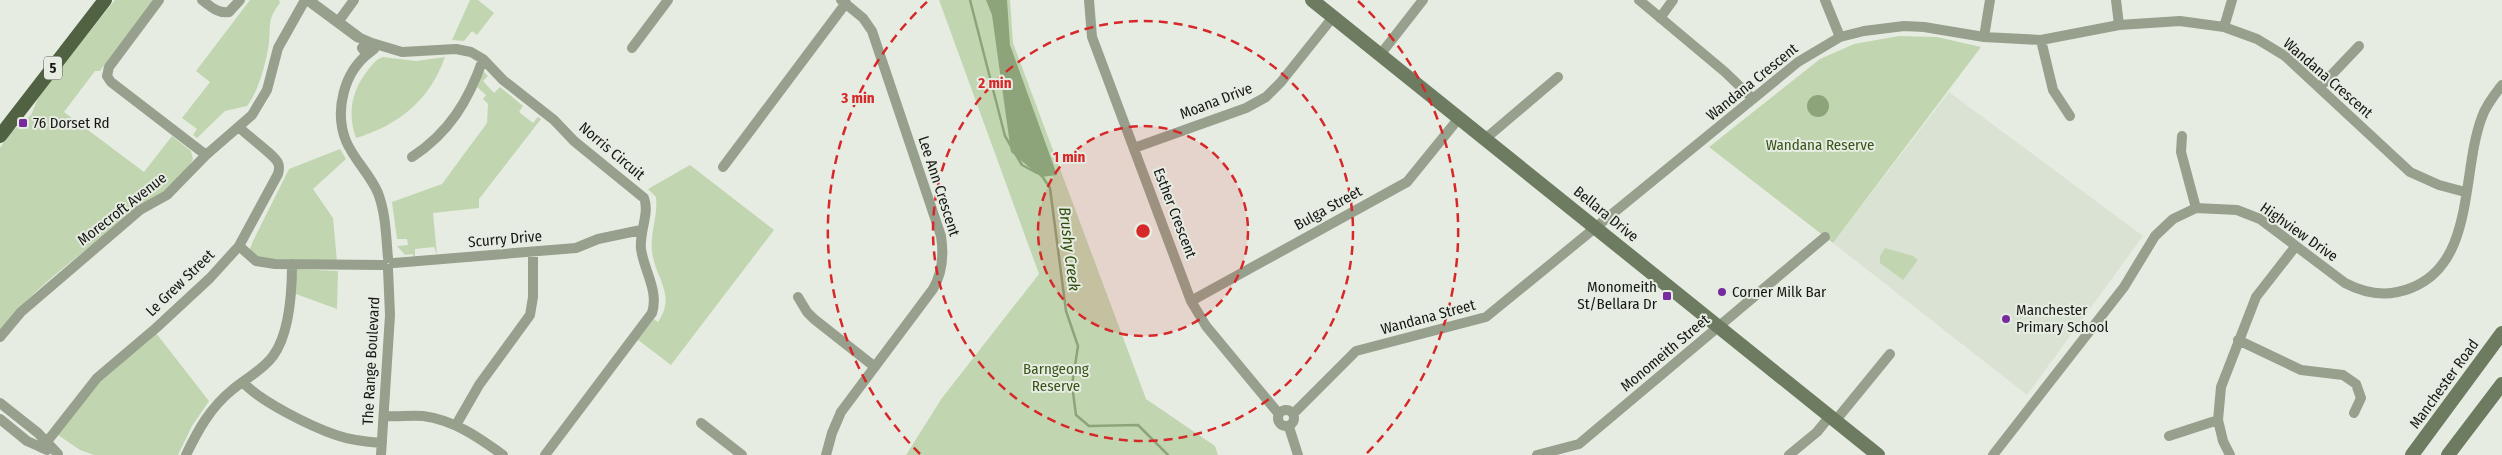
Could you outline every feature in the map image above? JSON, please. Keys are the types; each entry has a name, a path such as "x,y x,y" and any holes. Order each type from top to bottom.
{"main road":[{"name":"5","path":"0,136 105,0"},
{"name":"Bellara Drive","path":"1312,0 1878,455"},
{"name":"Manchester Road","path":"2412,455 2502,333"},
{"path":"2448,455 2502,384"}],"street":[{"path":"159,0 109,67 107,76 111,82 206,155"},
{"path":"202,0 214,9 224,13 229,12 240,0"},
{"path":"338,22 354,0"},
{"path":"632,48 668,0"},
{"name":"Esther Crescent","path":"1089,0 1092,37 1191,301 1206,326 1279,414"},
{"path":"1380,54 1423,0"},
{"path":"1639,0 1725,72 1753,99"},
{"path":"1660,18 1673,0"},
{"path":"1825,0 1840,37"},
{"path":"1984,37 1990,0"},
{"path":"2116,0 2119,25"},
{"path":"2224,27 2232,0"},
{"path":"308,1 338,22 366,48"},
{"name":"Morecroft Avenue","path":"0,337 20,312 140,210 167,195 206,155 252,115 263,99 278,48 293,21 308,1"},
{"path":"723,167 843,2"},
{"name":"Lee Ann Crescent","path":"826,455 832,433 841,412 934,289 941,271 943,246 872,31 864,18 843,2"},
{"name":"Moana Drive","path":"1134,148 1246,108 1266,98 1333,17"},
{"name":"Wandana Crescent","path":"1596,227 1798,62 1840,37 1864,31 1904,26 1924,27 1984,37 2041,40 2119,25 2180,21 2224,27 2256,39 2285,56 2410,172 2439,185 2465,192"},
{"path":"2041,40 2053,90 2070,116"},
{"path":"2320,87 2359,46"},
{"name":"Norris Circuit","path":"366,48 383,48 402,52 456,49 471,52 483,59 503,80 554,120 574,141 644,198 646,209 641,233 643,258 655,298 652,313 545,455"},
{"name":"The Range Boulevard","path":"366,48 345,86 342,101 342,128 350,148 379,194 384,217 390,308 381,455"},
{"path":"412,157 434,141 454,119 470,93 483,59"},
{"path":"1485,139 1558,77"},
{"name":"Highview Drive","path":"1993,455 2124,288 2155,236 2174,219 2196,208 2238,210 2260,219 2345,283 2359,290 2388,294 2401,292 2423,284 2442,267 2450,256 2458,238 2465,192 2482,116 2502,84"},
{"name":"Bulga Street","path":"1191,301 1408,182 1459,118"},
{"name":"Le Grew Street","path":"44,445 98,378 183,303 239,246 278,174 280,166 278,160 254,143 239,127"},
{"path":"2182,136 2181,152 2196,208"},
{"name":"Wandana Street","path":"1293,414 1356,351 1486,317 1596,227"},
{"name":"Scurry Drive","path":"239,246 256,261 292,264 388,264 576,248 598,239 641,233"},
{"name":"Monomeith Street","path":"1537,455 1579,444 1825,237"},
{"path":"2230,455 2218,420 2221,387 2256,297 2295,247"},
{"path":"459,426 470,402 530,315 533,297 530,252"},
{"path":"186,455 206,418 224,397 270,360 281,341 292,299 292,264"},
{"path":"798,297 807,312 814,319 875,367"},
{"path":"2238,340 2301,370 2343,375 2356,384 2361,398 2354,413"},
{"path":"1789,455 1833,418 1890,354"},
{"path":"243,382 253,393 266,401 326,431 353,438 382,440"},
{"path":"0,403 44,445 59,455"},
{"path":"1286,410 1293,414 1294,421 1289,426 1279,424 1279,414 1286,410"},
{"path":"384,414 412,416 459,426 503,455"},
{"path":"0,419 26,440 44,445"},
{"path":"2169,436 2218,420"},
{"path":"701,423 742,455"},
{"path":"1289,426 1298,455"}],"shaded area":[{"path":"986,0 1007,0 1010,45 1057,175 1041,177 1011,152 992,15"},
{"name":"Manchester Primary School","path":"1949,92 2143,236 2027,395 1833,243"},
{"path":"1818,95 1826,98 1829,106 1826,114 1818,117 1810,114 1807,106 1810,98"}],"green space":[{"path":"115,0 154,0 100,71 95,71 64,112 144,172 172,136 191,151 193,159 180,178 170,187 56,274 25,302 0,331 0,148 9,134 31,115 40,93"},
{"path":"250,0 279,0 280,3 271,18 268,51 258,84 247,106 225,111 197,138 193,135 197,129 182,118 210,82 196,71"},
{"path":"470,0 478,0 494,13 477,35 472,31 464,41 452,40"},
{"name":"Barngeong Reserve","path":"939,0 1010,0 1013,43 1146,399 1215,446 1218,455 906,455 942,398 1039,274"},
{"name":"Wandana Reserve","path":"1899,36 1937,37 1981,47 1833,243 1709,147 1820,59 1854,44"},
{"path":"383,57 416,61 445,57 431,86 411,109 386,126 356,138 352,120 355,94 368,70 376,60"},
{"path":"483,71 488,76 483,81 494,93 500,87 523,106 519,112 533,123 538,117 541,119 479,199 479,208 433,213 437,255 434,247 415,249 415,257 412,254 405,255 397,246 408,245 407,239 397,239 392,202 442,184 487,123 488,104 483,99 486,95 477,87"},
{"path":"340,149 346,159 313,189 333,218 337,261 264,260 255,256 250,249 253,241 289,169"},
{"path":"690,165 774,230 671,365 638,340 654,319 658,322 666,303 663,286 652,251 656,197 648,189"},
{"path":"1885,248 1913,256 1918,260 1903,280 1880,263 1880,256"},
{"path":"295,269 338,271 337,309 296,294"},
{"path":"156,333 209,401 192,426 178,455 94,455 80,450 58,435 102,378"}],"waterway":[{"name":"Brushy Creek","path":"970,0 1005,136 1012,148"},
{"name":"Brushy Creek","path":"1016,155 1022,165 1037,173"},
{"name":"Brushy Creek","path":"1042,176 1050,188 1066,311 1078,346 1072,385 1076,415 1089,426 1138,425 1168,455"}],"place":[{"name":"76 Dorset Rd","path":"23,123"},
{"name":"Corner Milk Bar","path":"1722,292"},
{"name":"Monomeith St/Bellara Dr","path":"1667,296"},
{"name":"Manchester Primary School","path":"2006,319"}]}
